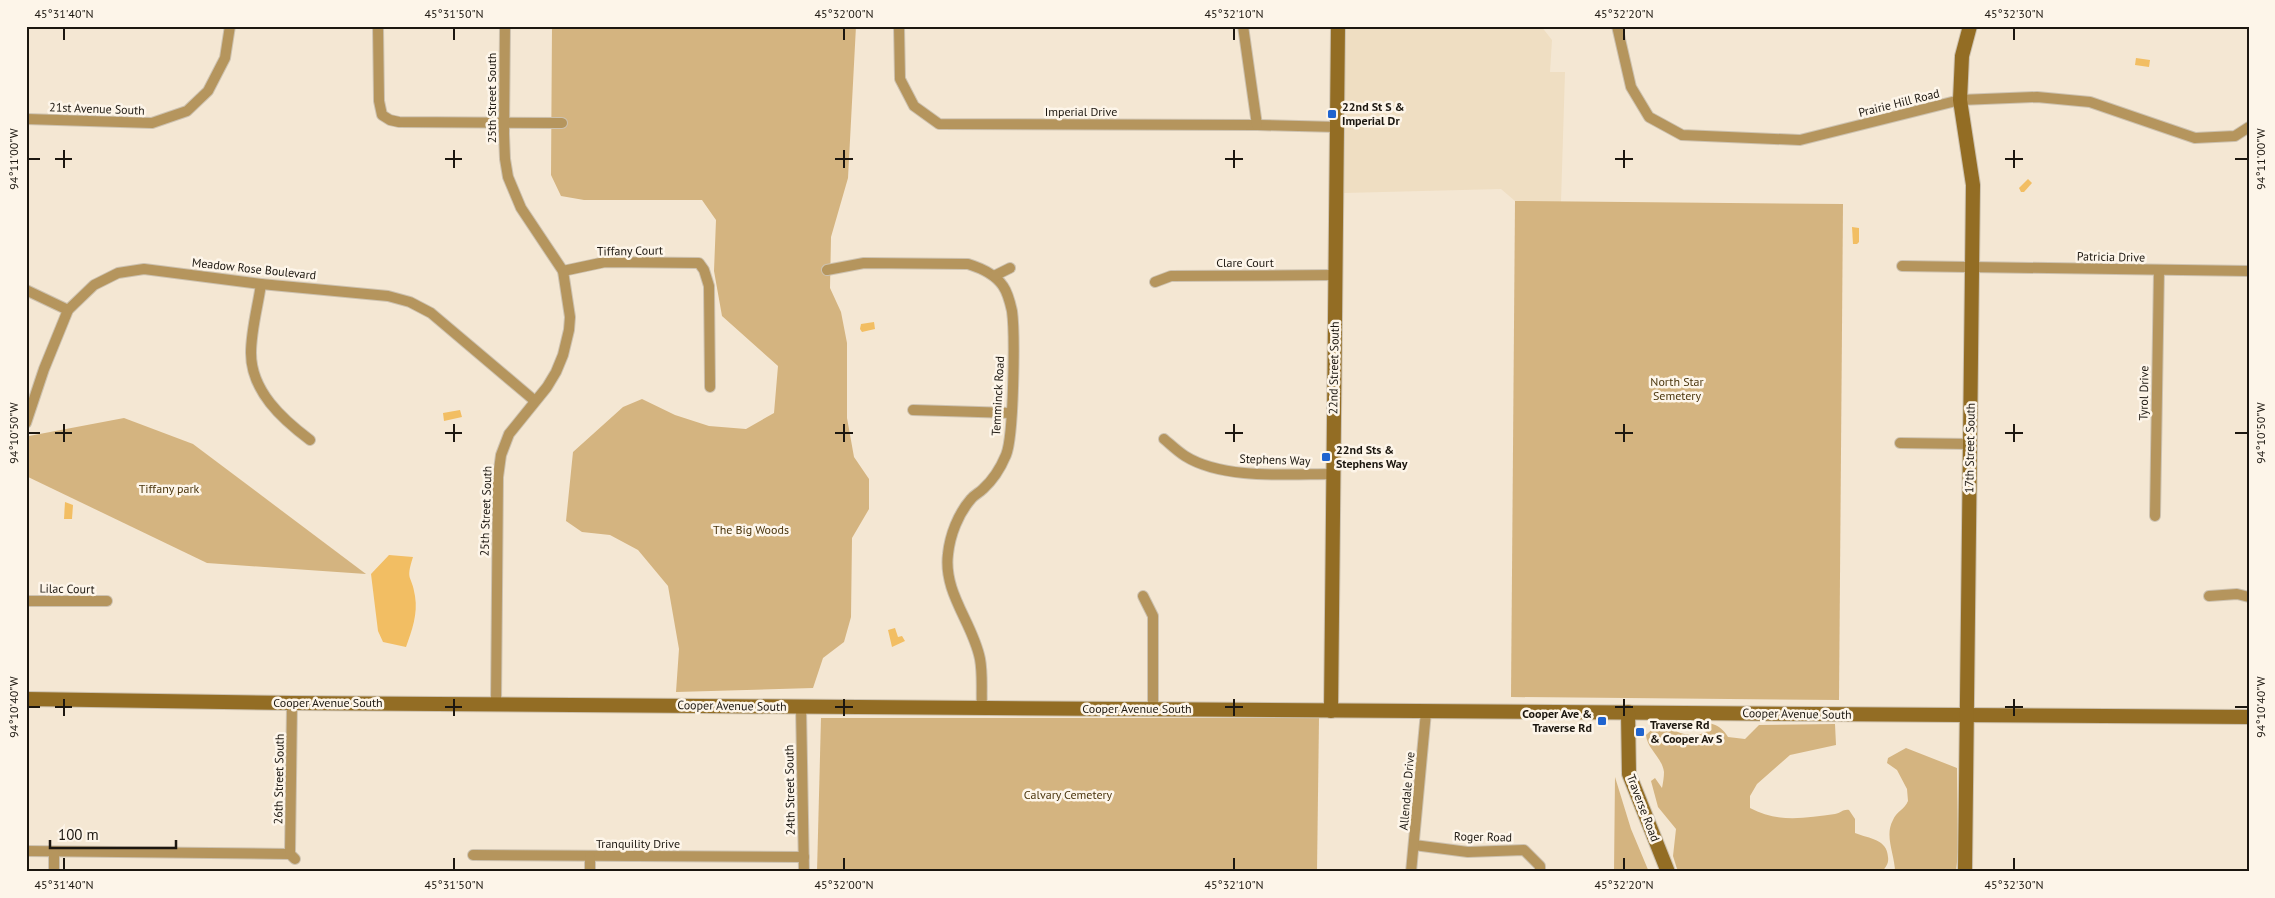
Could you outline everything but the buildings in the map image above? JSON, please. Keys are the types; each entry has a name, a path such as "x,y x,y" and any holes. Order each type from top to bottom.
{"street":[{"name":"21st Avenue South","path":"26,119 152,123 187,111 208,92 225,58 230,26"},
{"path":"378,26 379,101 382,115 390,120 398,122 562,123"},
{"name":"25th Street South","path":"496,704 499,470 501,455 509,434 556,372 563,355 569,330 569,303 563,271 521,208 514,193 505,158 505,26"},
{"name":"Imperial Drive","path":"899,26 900,79 914,106 939,124 1257,124 1337,127"},
{"path":"1243,26 1257,124"},
{"name":"22nd Street South","path":"1331,711 1338,26"},
{"name":"Prairie Hill Road","path":"1617,26 1631,87 1649,117 1682,135 1800,140 1960,100 2036,96 2090,102 2194,138 2235,136 2249,127"},
{"name":"17th Street South","path":"1965,872 1971,444 1972,185 1960,100 1962,56 1970,26"},
{"name":"Tiffany Court","path":"563,271 605,262 699,263 704,270 709,286 710,387"},
{"path":"828,270 864,263 959,263 983,269 994,276 1010,268"},
{"name":"Patricia Drive","path":"1902,266 2249,271"},
{"name":"Meadow Rose Boulevard","path":"26,423 44,369 68,310 94,286 118,273 144,268 261,284 388,296 410,302 431,314 535,401"},
{"name":"Tyrol Drive","path":"2155,516 2159,270"},
{"name":"Clare Court","path":"1155,282 1171,276 1335,275"},
{"name":"Temminck Road","path":"982,708 980,659 951,586 948,554 958,520 971,499 994,477 1007,453 1011,413 1012,312 1008,295 1002,284 994,276"},
{"path":"261,284 251,354 256,379 267,400 278,414 310,440"},
{"path":"26,290 68,310"},
{"path":"913,410 1011,413"},
{"name":"Stephens Way","path":"1164,439 1186,457 1241,474 1333,474"},
{"path":"1900,443 1971,444"},
{"path":"2209,596 2236,594 2249,597"},
{"path":"1143,596 1153,616 1153,710"},
{"name":"Lilac Court","path":"26,601 107,602"},
{"name":"Cooper Avenue South","path":"26,699 292,703 2249,718"},
{"name":"26th Street South","path":"54,852 293,856 292,703"},
{"name":"24th Street South","path":"801,707 804,872"},
{"name":"Allendale Drive","path":"1411,872 1426,712"},
{"name":"Traverse Road","path":"1628,712 1629,774 1668,872"},
{"name":"Roger Road","path":"1414,845 1468,852 1524,850 1540,866 1540,872"},
{"path":"26,851 54,852 54,872"},
{"name":"Tranquility Drive","path":"473,855 804,857"},
{"path":"590,857 590,872"}],"shaded area":[{"path":"1345,26 1541,26 1552,40 1550,72 1565,72 1561,202 1515,201 1501,189 1344,193"},
{"path":"2136,58 2150,60 2149,67 2135,65"},
{"path":"2028,179 2032,183 2024,192 2021,192 2019,188"},
{"path":"1852,227 1859,228 1859,242 1857,244 1853,244"},
{"path":"874,322 875,329 862,332 860,329 861,324"},
{"path":"460,410 462,417 444,421 443,413"},
{"path":"65,502 73,505 72,519 64,519"},
{"path":"389,555 413,557 409,575 414,589 416,609 406,647 383,642 378,631 371,574"},
{"path":"895,628 898,637 902,636 905,641 892,647 888,630"}],"green space":[{"name":"The Big Woods","path":"552,26 856,26 848,178 831,237 830,288 841,312 847,343 847,418 854,457 869,479 869,509 852,538 851,617 844,642 823,658 813,688 676,692 679,649 668,586 638,550 610,535 582,532 566,521 573,452 623,407 642,399 675,415 709,426 746,429 774,413 778,366 722,316 714,271 716,220 702,200 584,200 561,196 551,175"},
{"name":"North Star Semetery","path":"1515,201 1843,204 1839,700 1511,697"},
{"name":"Tiffany park","path":"124,418 193,444 366,574 207,563 26,476 29,436"},
{"name":"Calvary Cemetery","path":"821,718 1319,718 1317,872 817,872"},
{"path":"1660,722 1671,729 1689,735 1701,734 1707,731 1693,722 1709,723 1717,726 1728,737 1745,739 1759,725 1835,724 1836,745 1790,755 1757,784 1750,796 1750,808 1760,813 1781,818 1813,817 1849,810 1855,819 1855,833 1885,846 1888,859 1886,867 1882,872 1678,872 1673,856 1676,829 1658,807 1651,781 1655,778 1662,788 1663,767 1649,745 1646,735"},
{"path":"1906,748 1957,768 1958,852 1956,872 1895,872 1890,839 1891,826 1894,817 1908,801 1907,789 1897,770 1887,763 1888,758"},
{"path":"1615,777 1631,829 1649,872 1614,872"}],"place":[{"name":"22nd St S & Imperial Dr","path":"1332,114"},
{"name":"22nd Sts & Stephens Way","path":"1326,457"},
{"name":"Cooper Ave & Traverse Rd","path":"1602,721"},
{"name":"Traverse Rd & Cooper Av S","path":"1640,732"}]}
